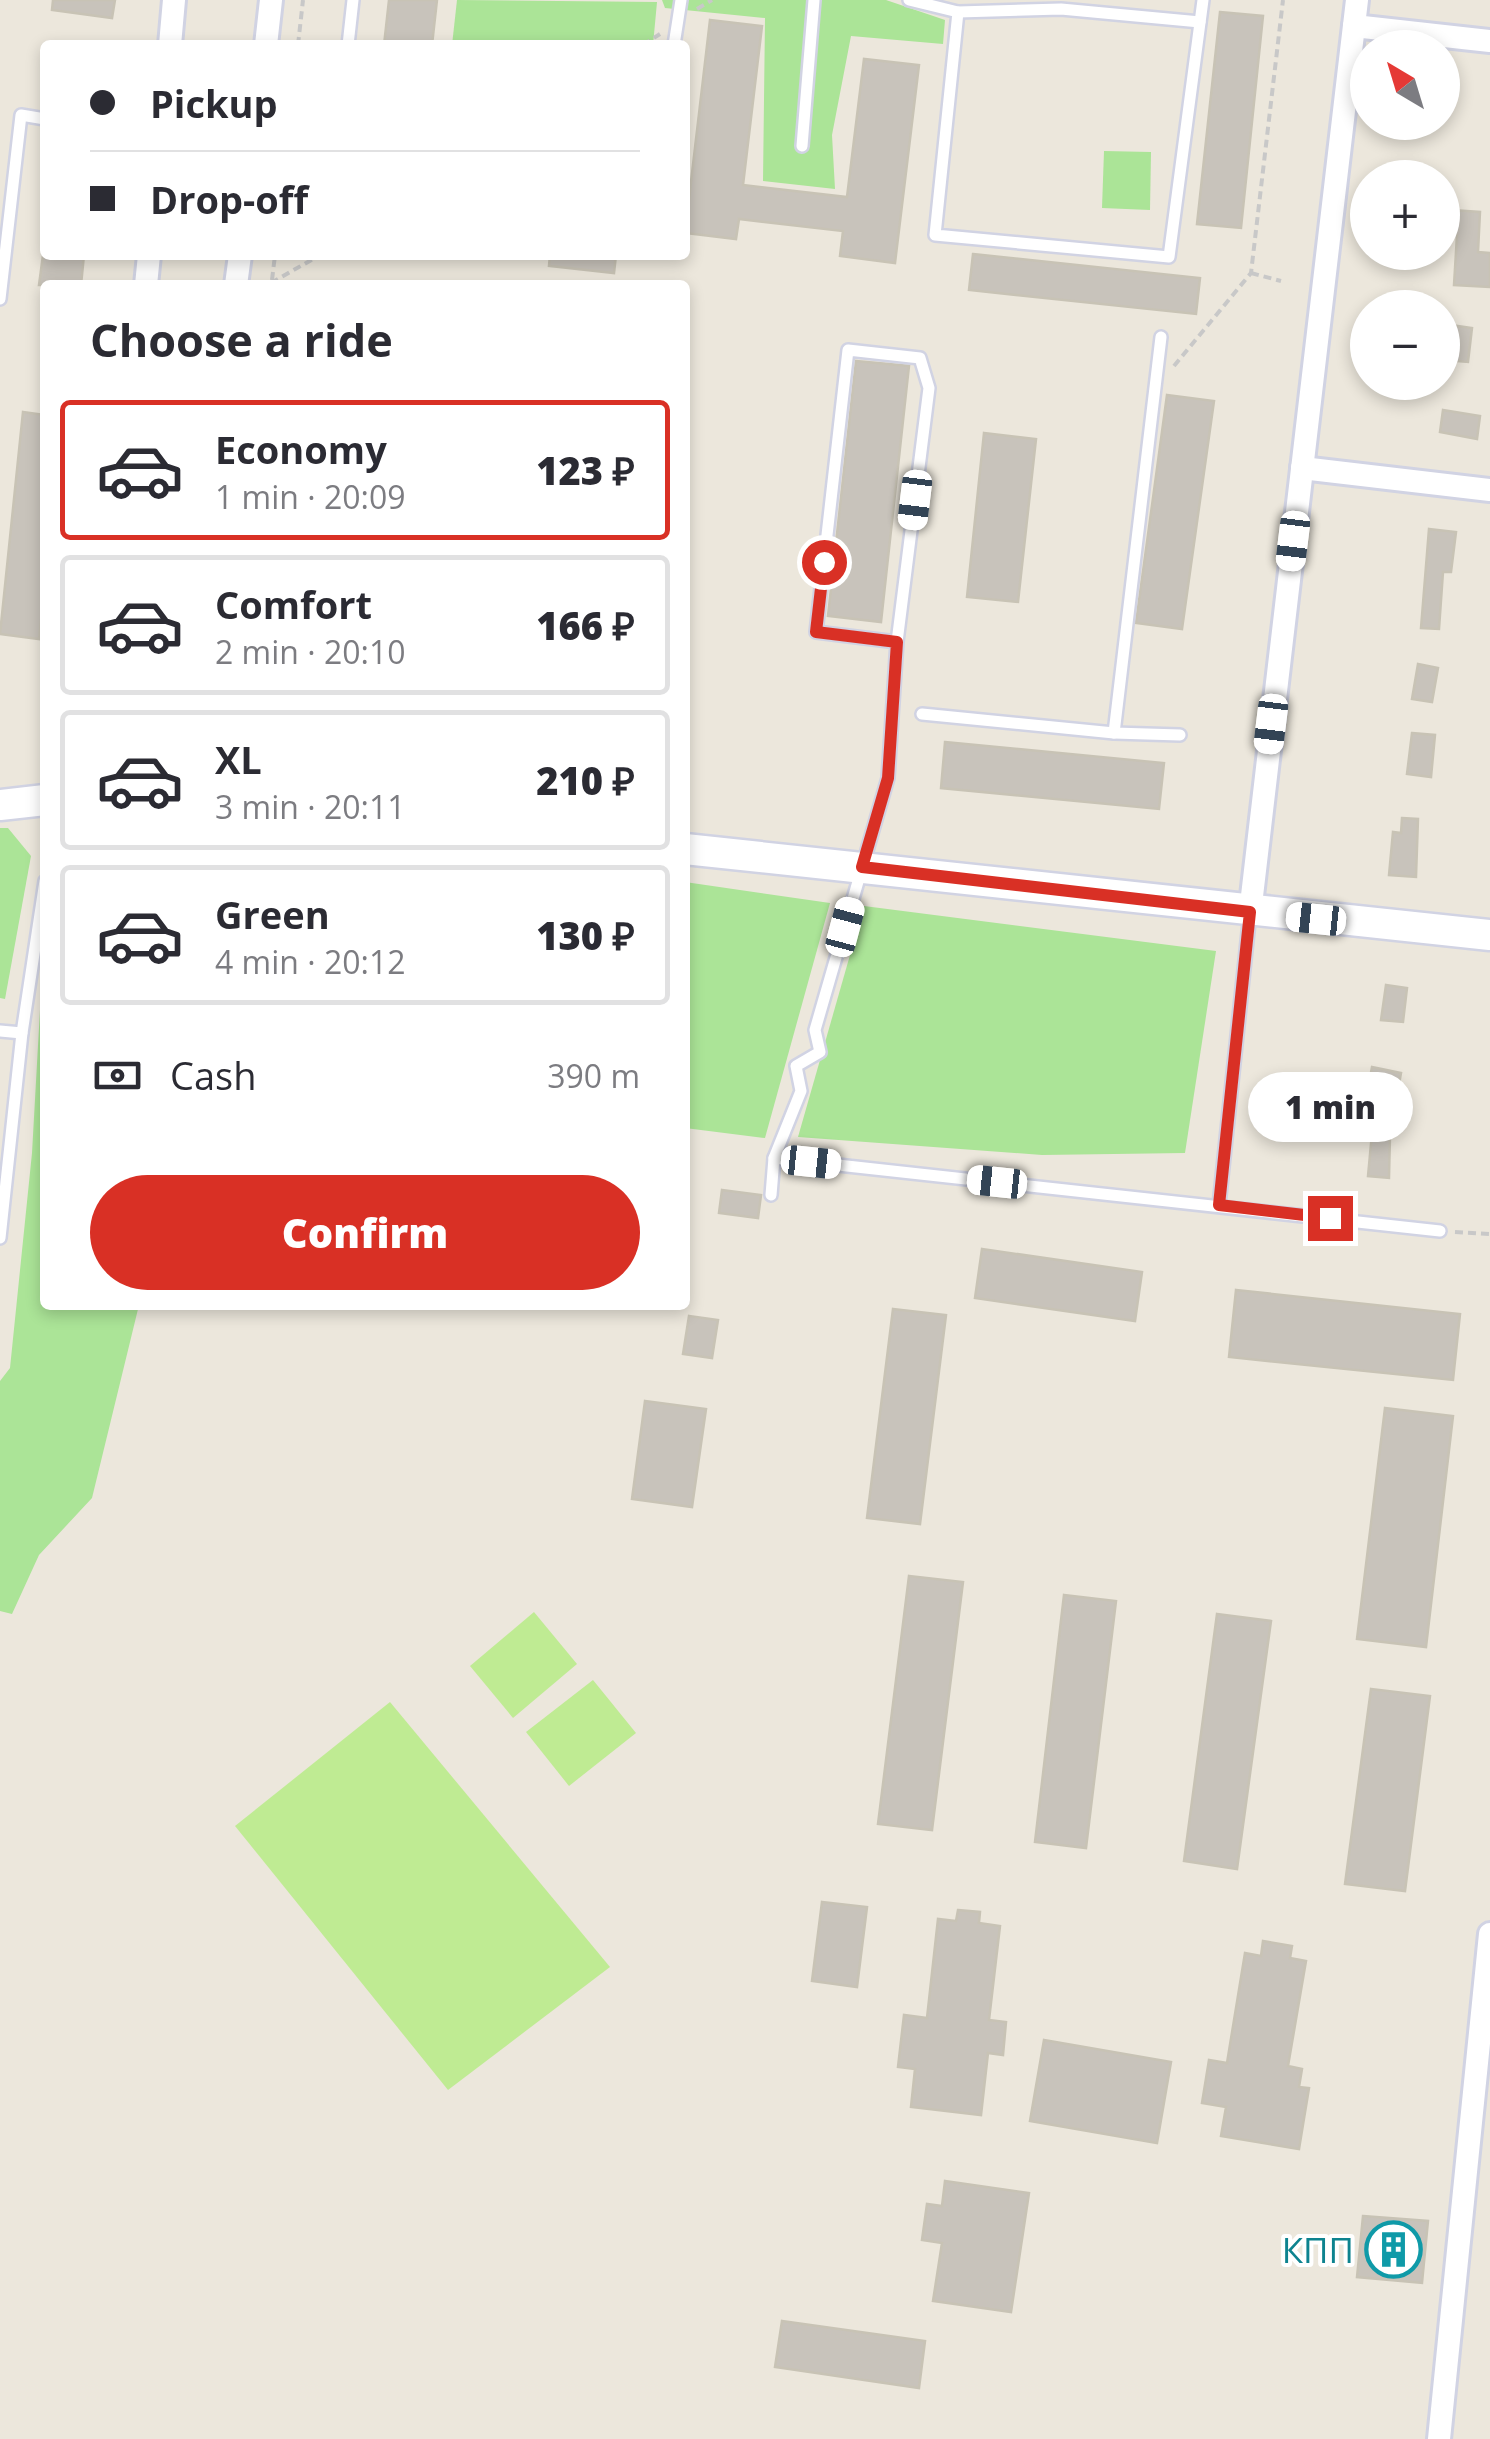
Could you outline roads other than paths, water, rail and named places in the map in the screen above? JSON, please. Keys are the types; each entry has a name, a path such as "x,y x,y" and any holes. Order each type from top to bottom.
{"main road":[{"path":"0,805 40,801"},
{"path":"690,850 1490,935"}],"street":[{"path":"170,40 174,0"},
{"path":"267,40 271,0"},
{"path":"1250,912 1357,0"},
{"path":"1354,26 1490,41"},
{"path":"1302,468 1490,490"},
{"path":"1439,2439 1471,2156 1490,1934"}],"lane":[{"path":"349,40 353,0"},
{"path":"675,40 682,0"},
{"path":"802,146 814,0"},
{"path":"909,0 958,12 1061,4 1200,22"},
{"path":"958,12 935,235 1169,257 1203,0"},
{"path":"0,299 22,116 40,118"},
{"path":"1114,733 1161,338"},
{"path":"771,1195 774,1158 801,1091 796,1066 820,1052 815,1030 888,778 897,642 930,388 920,358 848,350 816,632 897,642"},
{"path":"922,714 1114,733 1180,735"},
{"path":"1219,1205 1250,912"},
{"path":"0,1238 22,1033 40,914"},
{"path":"0,1031 22,1033"},
{"path":"774,1158 1440,1231"}],"place":[{"name":"КПП","path":"1393,2249"}]}
